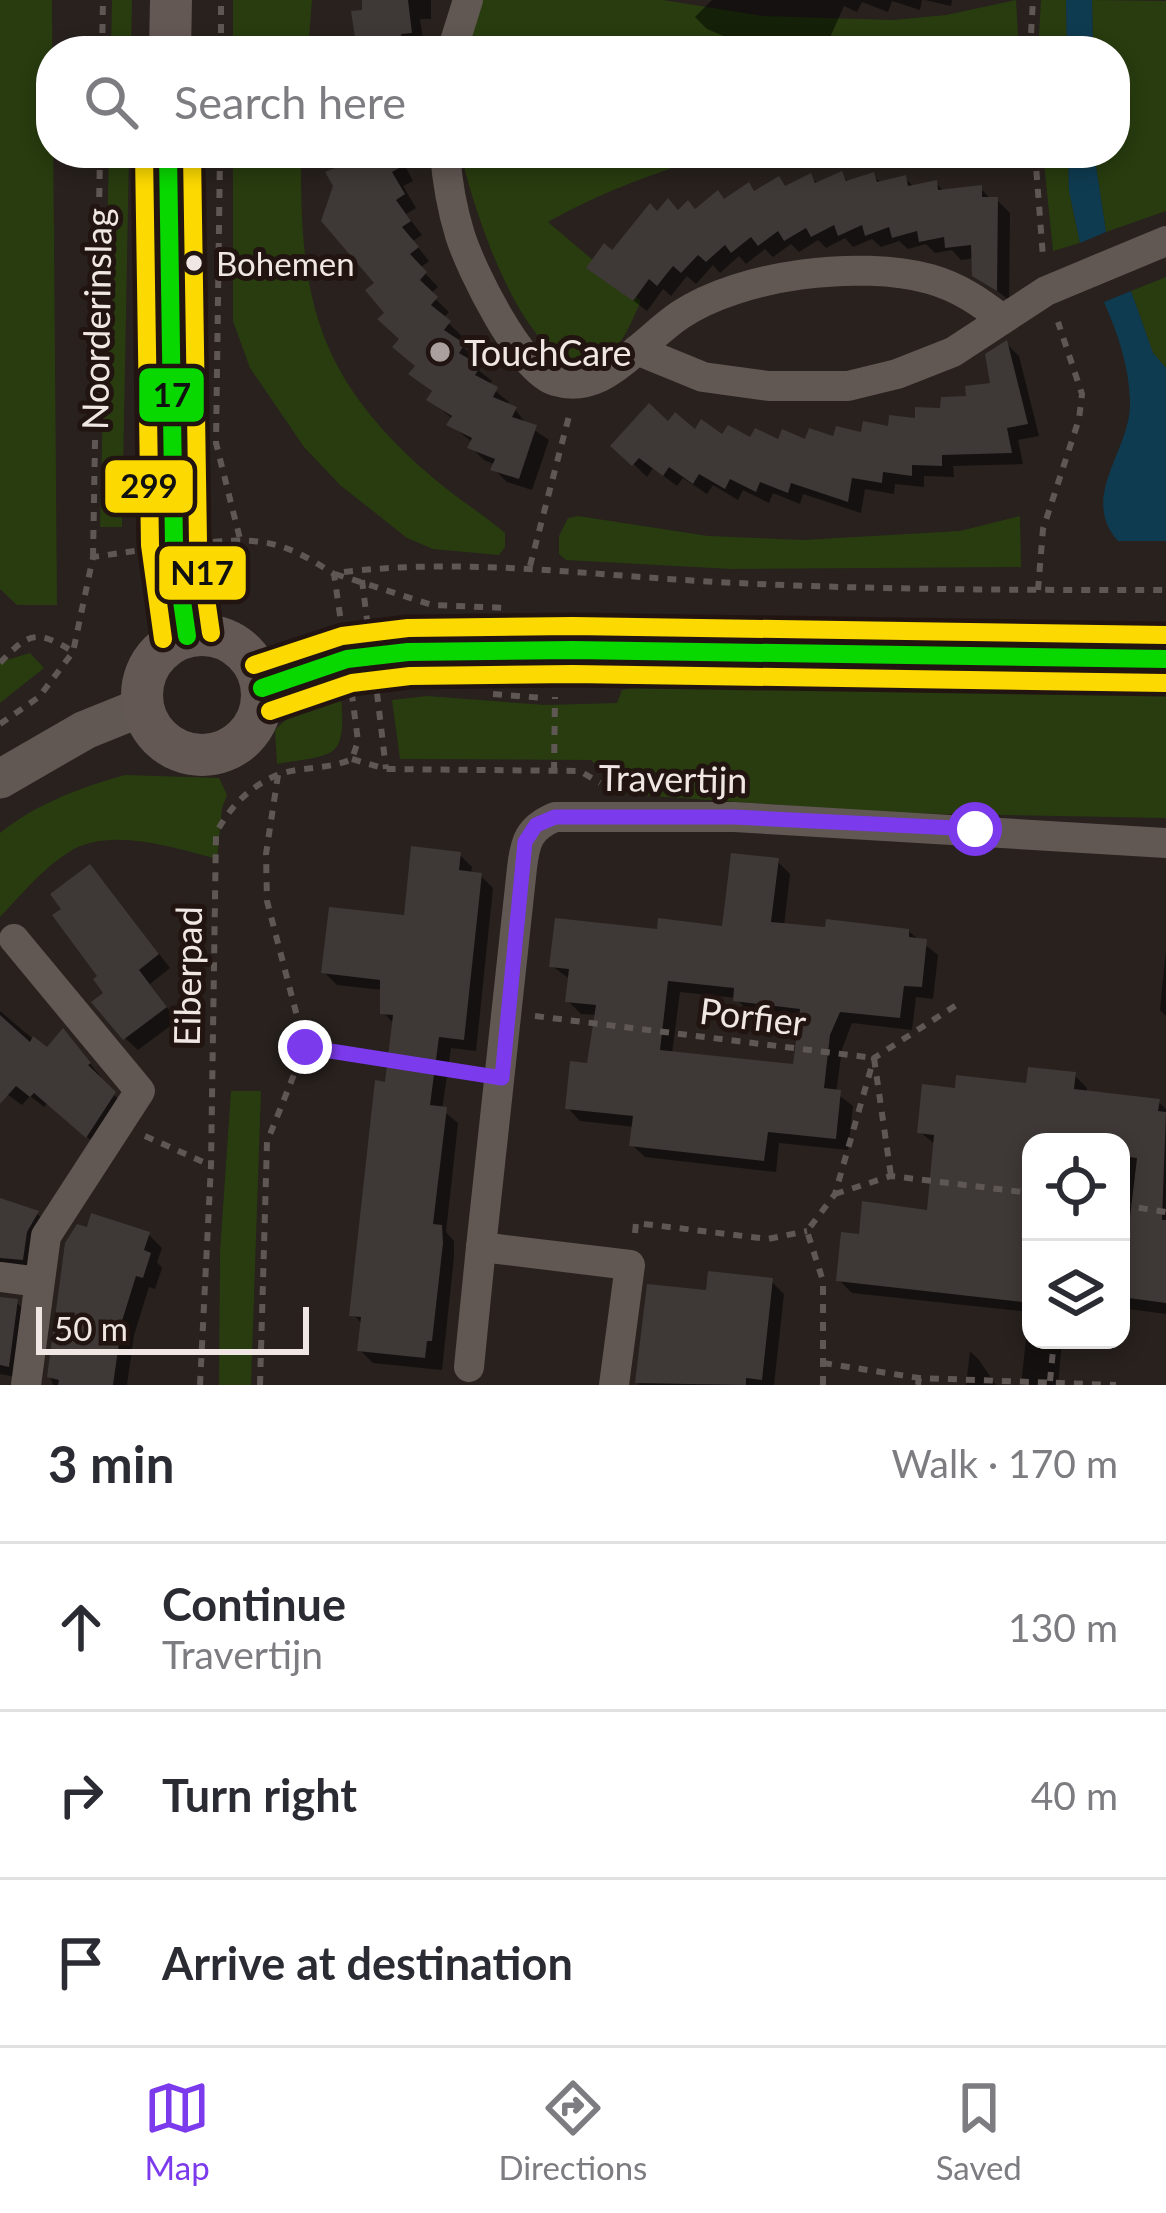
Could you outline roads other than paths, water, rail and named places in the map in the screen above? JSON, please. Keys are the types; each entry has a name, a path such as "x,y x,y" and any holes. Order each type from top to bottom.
{"main road":[{"path":"170,36 171,0"},
{"name":"Noorderinslag","path":"168,168 174,545 187,635"},
{"path":"204,634 236,645 249,657 262,688 261,709 253,728 221,753 200,756 163,742 149,726 142,707 142,684 150,662 187,635 204,634"},
{"path":"262,688 346,658 407,652 1166,658"}],"street":[{"path":"457,36 468,0"},
{"path":"448,168 460,238 489,299 521,352 550,380 577,384 609,374 682,314 738,288 865,270 928,278 972,295 1002,319"},
{"path":"637,350 703,377 769,386 848,386 897,374 953,352 1046,291 1166,241"},
{"path":"0,779 85,730 142,707"},
{"name":"Travertijn","path":"469,1367 525,842 536,825 555,817 608,815 975,829 1166,843"},
{"path":"14,939 140,1091 46,1236 26,1385"},
{"path":"481,1247 630,1264 614,1385"},
{"path":"0,1277 40,1282"}],"water":[{"path":"1066,0 1092,0 1093,36 1067,36"},
{"path":"1068,168 1096,168 1106,232 1080,243"},
{"path":"1131,291 1153,353 1166,368 1166,541 1118,541 1103,507 1130,401 1122,350 1104,302"}],"place":[{"name":"Bohemen","path":"194,263"},
{"name":"TouchCare","path":"440,352"}]}
